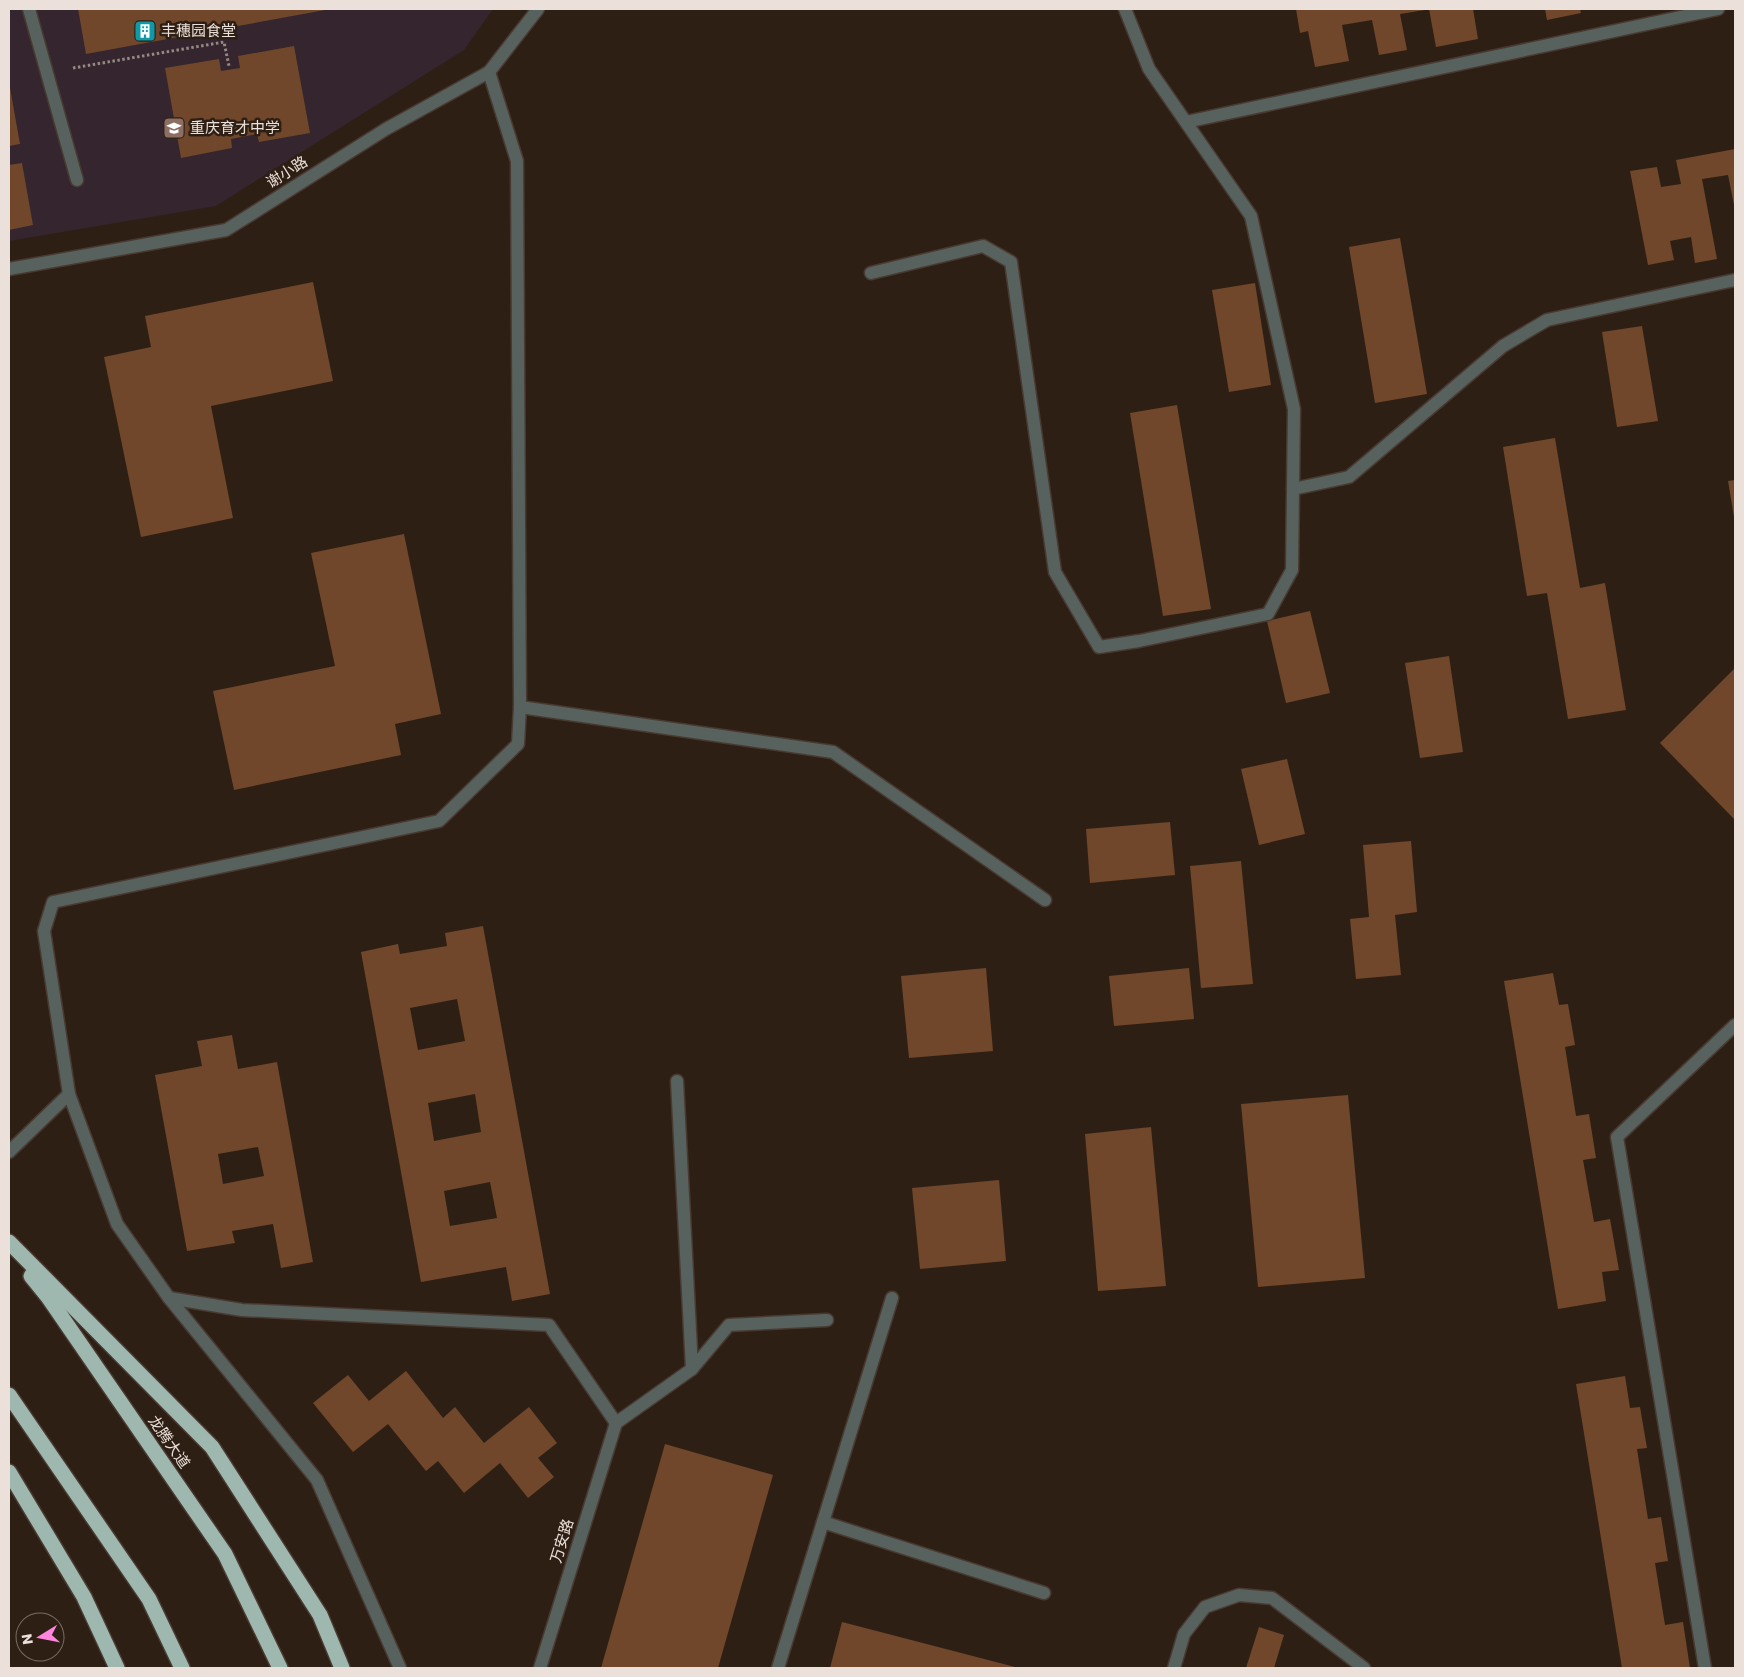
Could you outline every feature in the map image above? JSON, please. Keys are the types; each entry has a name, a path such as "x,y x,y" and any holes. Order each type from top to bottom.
{"highway":[{"path":"9,1242 212,1448 320,1615 342,1668"},
{"name":"龙腾大道","path":"9,1248 48,1297 225,1554 280,1668"},
{"path":"9,1395 149,1599 182,1668"},
{"path":"9,1472 84,1597 117,1668"}],"street":[{"path":"29,9 77,180"},
{"name":"谢小路","path":"9,269 226,230 386,129 489,72 538,9"},
{"path":"871,273 983,246 1011,262 1055,572 1099,647 1139,641 1268,614 1292,570 1294,408 1251,216 1149,69 1125,9"},
{"path":"1186,122 1718,9"},
{"path":"400,1668 317,1480 169,1298 117,1224 69,1094 44,931 53,902 438,821 518,744 520,707 517,161 489,72"},
{"path":"1293,489 1349,477 1502,346 1547,320 1735,280"},
{"path":"520,707 833,752 1045,900"},
{"path":"1705,1668 1617,1136 1735,1025"},
{"path":"677,1081 692,1369"},
{"path":"9,1152 69,1094"},
{"path":"169,1298 242,1310 549,1326 616,1423 692,1369 729,1325 827,1320"},
{"path":"778,1668 892,1298"},
{"name":"万安路","path":"540,1668 616,1423"},
{"path":"823,1522 1044,1593"},
{"path":"1174,1668 1184,1634 1205,1607 1239,1595 1272,1598 1364,1668"}],"path":[{"path":"47,72 224,42 228,66"}],"shaded area":[{"name":"重庆育才中学","path":"9,9 493,9 464,50 216,206 9,241"}],"building":[{"name":"丰穗园食堂","path":"78,9 325,9 325,10 86,54"},
{"path":"1296,9 1425,10 1400,14 1407,50 1379,55 1372,20 1342,25 1349,61 1315,67 1308,31 1300,33"},
{"path":"1429,9 1473,9 1478,39 1436,47"},
{"path":"1545,9 1580,9 1581,13 1547,20"},
{"path":"294,46 310,133 259,142 257,134 231,139 232,148 181,158 165,68 219,59 221,71 240,68 238,56"},
{"path":"9,82 20,144 9,146"},
{"path":"1735,149 1735,210 1728,175 1702,179 1717,259 1695,263 1691,237 1670,241 1674,260 1648,265 1630,171 1657,167 1661,187 1681,184 1676,160"},
{"path":"22,163 33,225 9,230 9,165"},
{"path":"1400,238 1427,394 1375,403 1349,247"},
{"path":"313,282 333,381 211,406 233,518 141,537 104,357 151,347 145,316"},
{"path":"1255,283 1271,385 1229,392 1212,290"},
{"path":"1642,326 1658,421 1617,427 1602,332"},
{"path":"1177,405 1211,609 1163,616 1130,413"},
{"path":"1555,438 1580,588 1605,583 1626,710 1568,719 1547,593 1527,596 1503,447"},
{"path":"1735,480 1735,516 1734,517 1728,481"},
{"path":"404,534 441,714 395,724 401,755 234,790 213,691 335,666 311,553"},
{"path":"1310,611 1330,693 1286,703 1267,621"},
{"path":"1449,656 1463,752 1420,758 1405,663"},
{"path":"1735,668 1735,820 1660,743"},
{"path":"1287,759 1305,834 1259,845 1241,769"},
{"path":"1170,822 1175,875 1090,883 1086,829"},
{"path":"1411,841 1417,912 1395,915 1401,975 1356,979 1350,919 1369,917 1363,845"},
{"path":"1241,861 1253,984 1201,988 1190,866"},
{"path":"483,926 550,1294 512,1301 506,1267 421,1282 361,952 398,944 400,954 447,946 445,933","holes":["457,999 465,1041 418,1050 410,1008","475,1094 481,1132 434,1141 428,1103","490,1182 497,1218 450,1226 444,1191"]},
{"path":"986,968 993,1051 909,1058 901,976"},
{"path":"1189,968 1194,1019 1114,1026 1109,976"},
{"path":"1553,973 1559,1005 1568,1004 1575,1045 1565,1047 1576,1116 1589,1114 1596,1158 1583,1160 1594,1222 1610,1219 1619,1270 1602,1272 1606,1301 1558,1309 1504,981"},
{"path":"232,1035 238,1069 277,1062 313,1262 281,1268 273,1224 232,1231 235,1243 187,1251 155,1075 202,1066 197,1041","holes":["258,1147 264,1176 223,1184 218,1154"]},
{"path":"1348,1095 1365,1278 1258,1287 1241,1104"},
{"path":"1151,1127 1166,1286 1098,1291 1085,1134"},
{"path":"999,1180 1006,1261 920,1269 912,1188"},
{"path":"406,1371 443,1418 455,1407 484,1443 529,1407 557,1443 538,1458 554,1477 528,1498 500,1463 464,1493 438,1461 426,1471 388,1424 353,1452 313,1403 348,1375 369,1401"},
{"path":"1625,1376 1630,1408 1640,1407 1647,1448 1637,1449 1648,1519 1661,1517 1668,1561 1655,1563 1665,1625 1683,1622 1690,1668 1622,1668 1576,1384"},
{"path":"665,1444 773,1475 718,1668 601,1668"},
{"path":"842,1622 1019,1668 830,1668"},
{"path":"1259,1627 1284,1635 1274,1668 1246,1668"}],"place":[{"name":"丰穗园食堂","path":"145,31"},
{"name":"重庆育才中学","path":"174,128"}]}
